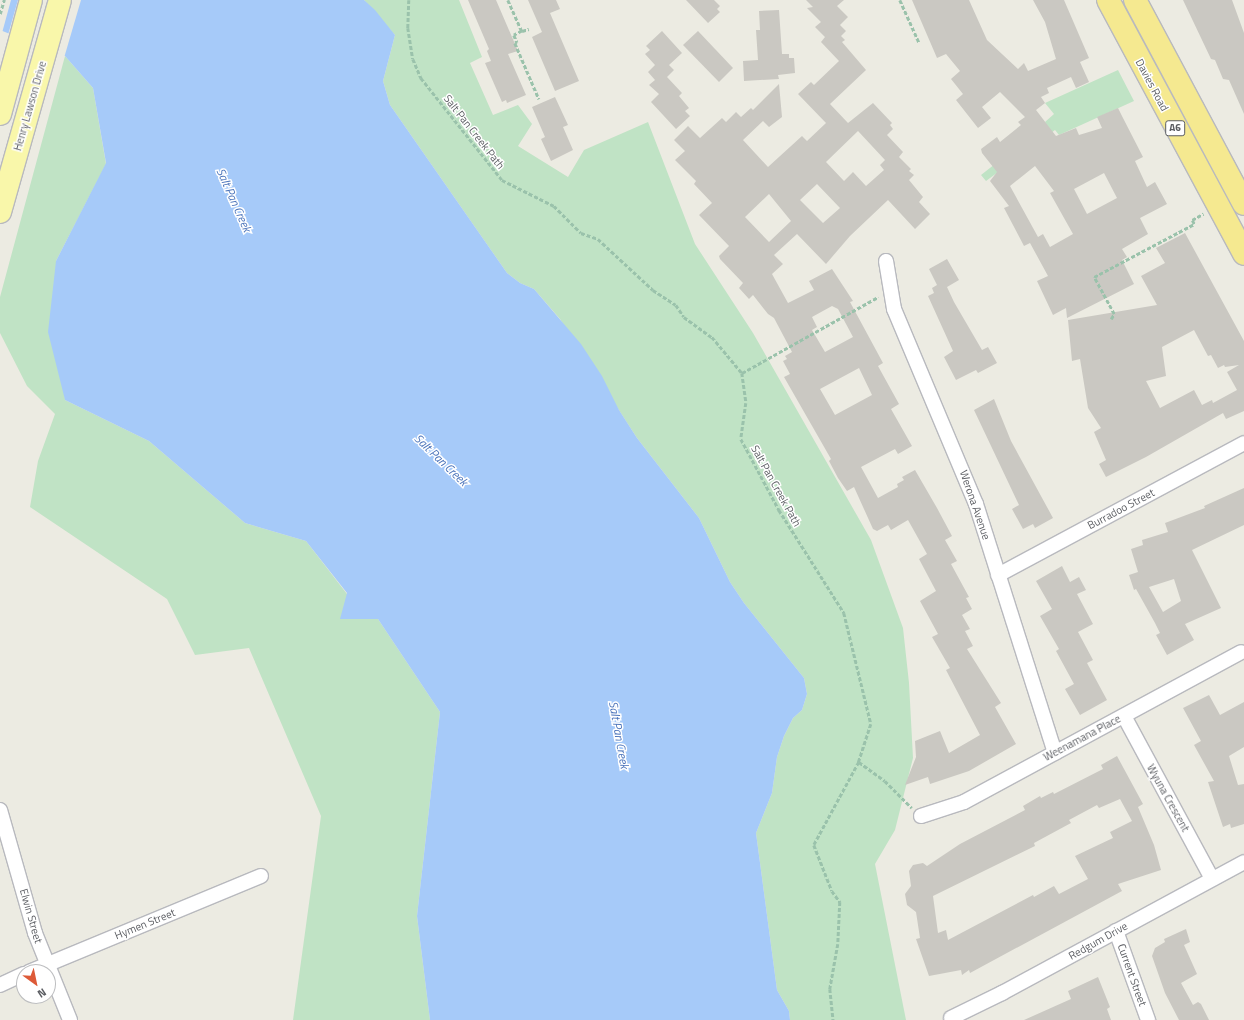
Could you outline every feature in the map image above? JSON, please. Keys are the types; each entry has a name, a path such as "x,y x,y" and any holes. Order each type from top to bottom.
{"highway":[{"name":"Davies Road","path":"1108,0 1244,254"},
{"name":"A6","path":"1135,0 1244,204"}],"main road":[{"path":"0,114 31,0"},
{"name":"Henry Lawson Drive","path":"0,212 60,0"}],"street":[{"name":"Werona Avenue","path":"886,262 894,309 968,483 1055,753"},
{"name":"Burradoo Street","path":"998,575 1244,443"},
{"name":"Weenamana Place","path":"921,816 951,808 1241,652"},
{"name":"Wyuna Crescent","path":"1124,716 1212,879"},
{"name":"Elwin Street","path":"0,810 46,964"},
{"name":"Redgum Drive","path":"951,1018 986,1001 1244,862"},
{"name":"Hymen Street","path":"46,964 262,876"},
{"name":"Current Street","path":"1116,931 1148,1020"},
{"path":"0,985 16,978"},
{"name":"Elwin Street","path":"56,987 70,1020"}],"path":[{"path":"0,14 4,0"},
{"name":"Salt Pan Creek Path","path":"409,0 408,28 413,59 421,78 502,180 554,206 580,233 598,239 653,290 676,305 684,317 712,338 742,373 746,403 741,439 779,510 844,613 871,724 859,762 814,845 832,891 840,902 838,944 830,989 833,1020"},
{"path":"508,0 522,31"},
{"path":"900,0 919,42"},
{"path":"529,29 514,35 517,42 515,43 539,99"},
{"path":"1111,319 1114,314 1094,277 1194,224 1192,220 1218,206"},
{"path":"742,373 890,290"},
{"path":"859,762 885,781 921,816"}],"green space":[{"path":"364,0 459,0 482,57 470,63 493,115 518,105 532,124 518,146 568,177 584,150 648,122 695,244 753,333 871,540 903,628 909,683 913,758 895,830 875,864 906,1020 790,1020 789,1011 777,990 756,833 772,793 777,757 784,736 793,718 802,710 807,694 804,678 744,603 730,582 699,518 637,438 560,319 534,289 520,283 507,273 390,105 383,81 395,35"},
{"path":"65,56 93,88 106,164 56,261 65,400 149,441 245,523 306,541 347,594 378,619 440,712 417,916 430,1020 293,1020 321,816 249,648 195,655 167,599 30,507 38,461 55,414 27,386 0,333 0,297"},
{"path":"1118,70 1134,101 1059,135 1055,130 986,181 981,175 1046,124 1045,122 1054,114 1045,103"}],"water":[{"name":"Salt Pan Creek","path":"0,0 364,0 375,10 395,35 383,81 390,105 507,273 520,283 534,289 581,344 602,376 619,410 637,438 699,518 730,582 744,603 804,678 807,694 802,710 793,718 784,736 777,757 772,793 756,833 777,990 789,1011 790,1020 430,1020 417,916 440,712 378,619 340,619 347,593 306,541 245,523 149,441 65,400 48,332 56,261 106,163 93,88 65,56 0,30"}],"pier":[{"path":"0,0 11,0 2,33 0,32"},
{"path":"18,0 81,0 64,58 8,35"}],"building":[{"path":"468,0 496,0 518,51 508,54 526,95 507,103 506,100 502,102 485,63 491,61 487,51 489,49"},
{"path":"528,0 556,0 560,9 550,13 579,81 555,91 532,37 542,32"},
{"path":"686,0 714,0 720,6 717,9 720,12 708,23"},
{"path":"806,0 844,0 837,6 848,17 840,25 846,31 841,36 845,40 842,42 866,70 830,104 848,123 873,103 892,123 890,125 893,129 887,135 903,152 899,157 911,169 909,171 914,175 909,180 923,197 919,202 930,214 915,229 888,200 850,236 826,264 797,234 774,255 783,264 772,274 788,303 814,290 809,281 832,269 853,301 850,302 883,363 878,366 899,404 891,409 912,446 898,454 895,449 861,467 878,498 898,487 897,484 904,480 902,477 915,470 937,508 952,536 945,540 957,561 951,564 969,597 966,598 972,609 962,615 970,629 965,631 973,646 967,649 1001,703 995,707 1016,744 969,771 930,784 928,777 905,785 916,757 915,741 940,731 949,753 980,735 946,670 950,668 932,637 938,634 920,601 936,591 919,559 927,554 908,520 891,530 888,525 877,531 873,529 854,487 847,491 838,478 829,461 831,459 784,377 790,374 783,361 787,359 785,356 792,352 774,318 768,314 753,295 749,299 739,288 743,283 720,259 719,256 729,246 699,215 712,203 694,184 696,181 675,160 685,151 674,140 688,126 700,138 722,118 726,122 736,112 741,117 751,108 753,110 779,84 782,117 769,127 763,121 743,140 768,167 802,136 807,141 826,123 798,94 811,82 814,85 839,61 821,42 825,37 815,27 821,22 807,8 813,7","holes":["858,131 885,160 880,165 884,170 866,186 853,172 844,181 826,162","817,184 840,208 823,223 800,200","769,194 791,221 769,242 745,217","832,306 838,309 853,337 825,352 812,330 817,327 812,317","859,368 872,395 835,415 820,389"]},
{"path":"912,0 969,0 987,40 1018,69 1024,63 1028,71 1056,59 1045,22 1033,0 1064,0 1089,58 1080,62 1089,82 1076,88 1071,77 1047,88 1049,93 1041,97 1045,103 1036,110 1056,136 1076,128 1079,135 1102,128 1097,117 1118,108 1143,157 1135,161 1147,187 1155,182 1167,204 1140,218 1148,234 1122,249 1127,257 1122,260 1134,284 1067,318 1066,308 1053,315 1037,281 1048,276 1030,243 1024,246 1004,208 1009,206 990,181 997,172 982,153 981,149 997,137 1000,142 1021,125 1018,122 1025,117 1000,92 982,107 991,118 978,128 956,100 963,94 951,79 960,71 946,54 937,58","holes":["1035,166 1054,191 1050,193 1073,234 1050,247 1043,234 1038,237 1010,186","1104,173 1117,198 1087,214 1074,189"]},
{"path":"1183,0 1232,0 1244,33 1244,114 1229,80 1223,79 1215,60 1211,59"},
{"path":"779,10 782,54 789,54 789,58 794,58 795,73 778,75 779,79 744,81 743,61 758,60 756,30 760,30 759,11"},
{"path":"662,31 682,53 669,65 674,70 667,77 682,93 679,96 689,108 685,111 690,116 676,129 651,102 659,94 649,85 655,80 648,72 655,65 645,54 650,50 646,46"},
{"path":"698,31 733,68 719,82 683,45"},
{"path":"555,97 568,125 563,127 573,150 551,161 541,139 545,137 532,107"},
{"path":"1185,233 1244,341 1244,411 1226,419 1223,413 1146,457 1106,477 1099,464 1106,460 1094,432 1101,428 1088,408 1080,359 1072,361 1068,320 1157,305 1141,276 1165,263 1156,248","holes":["1194,330 1208,356 1211,355 1218,368 1224,365 1225,367 1239,365 1227,372 1237,390 1213,403 1212,400 1202,405 1194,390 1160,408 1146,381 1166,376 1162,347"]},
{"path":"947,259 959,280 947,287 954,302 982,350 988,347 997,363 978,373 976,370 956,380 944,357 953,351 928,296 934,293 932,288 937,285 929,269"},
{"path":"994,399 1011,441 1053,518 1035,528 1033,524 1023,529 1012,509 1019,505 974,410"},
{"path":"1244,488 1244,525 1192,550 1221,608 1185,624 1194,640 1167,655 1156,635 1160,633 1155,623 1136,589 1134,590 1129,575 1138,572 1131,549 1143,545 1142,540 1168,532 1165,523 1205,508 1204,506","holes":["1174,579 1181,601 1163,612 1149,587"]},
{"path":"1062,566 1070,582 1079,577 1086,590 1077,594 1093,624 1078,632 1093,660 1087,663 1107,700 1080,715 1065,689 1074,684 1056,651 1059,649 1040,616 1052,609 1036,581"},
{"path":"1209,695 1220,715 1244,702 1244,747 1229,756 1238,785 1244,784 1244,824 1231,828 1230,824 1223,827 1208,782 1214,781 1194,745 1201,741 1183,708"},
{"path":"1117,756 1143,804 1138,807 1154,845 1161,870 1118,884 1122,891 970,973 969,970 962,975 961,970 929,976 916,939 920,938 916,912 907,905 905,894 911,886 909,871 913,865 923,863 927,866 960,844 1025,810 1023,806 1040,796 1041,798 1053,792 1054,794 1103,769 1101,765","holes":["1120,799 1132,821 1110,832 1113,838 1075,856 1088,879 1059,894 1054,886 1034,897 1033,895 948,940 946,930 938,933 933,896 1035,846 1034,843 1071,823 1069,820 1097,805 1099,808"]},
{"path":"1186,929 1190,942 1184,945 1197,974 1181,983 1193,1005 1198,1002 1201,1004 1209,1020 1179,1020 1165,993 1152,956 1155,948 1165,942 1164,939"},
{"path":"1098,977 1110,1007 1107,1009 1111,1020 1024,1020 1071,999 1068,991"}]}
